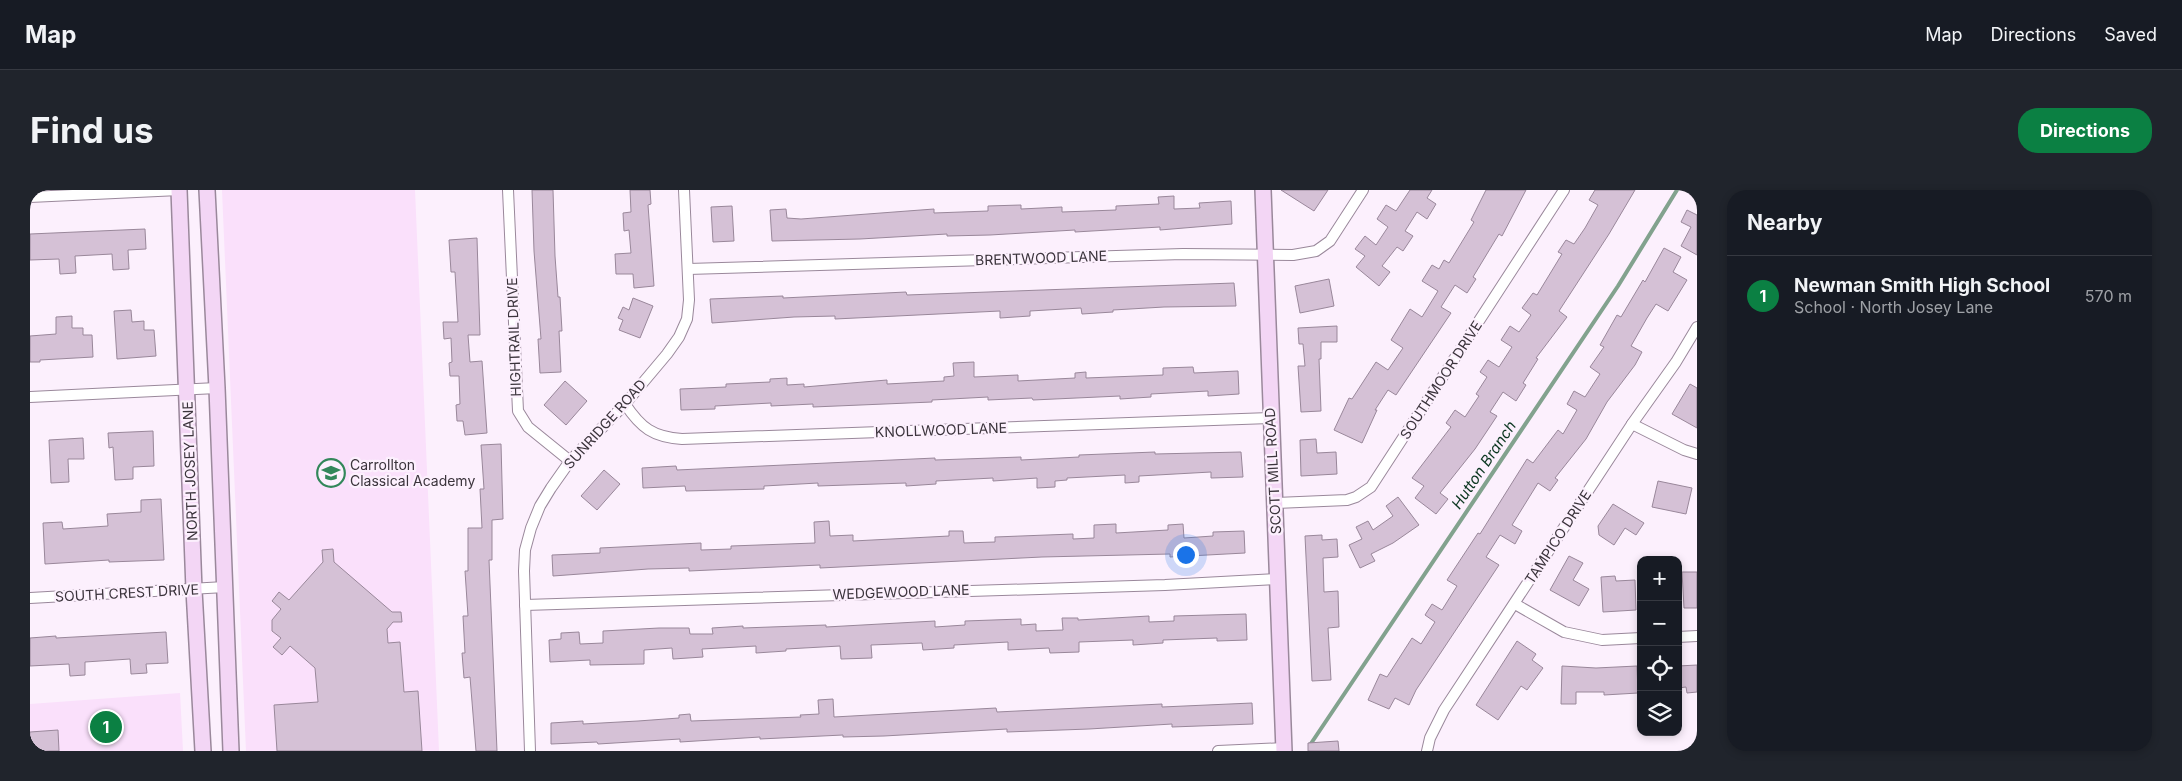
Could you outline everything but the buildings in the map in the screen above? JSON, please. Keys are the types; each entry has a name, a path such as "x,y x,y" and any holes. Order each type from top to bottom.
{"main road":[{"name":"NORTH JOSEY LANE","path":"179,190 194,590 203,751"},
{"path":"206,190 217,388 231,751"},
{"name":"SCOTT MILL ROAD","path":"1263,190 1270,418 1276,504 1284,749"}],"street":[{"path":"30,197 179,190"},
{"name":"HIGHTRAIL DRIVE","path":"508,190 518,411 528,427 570,461"},
{"name":"SUNRIDGE ROAD","path":"530,751 525,550 531,528 540,506 570,461 625,404 680,337 687,320 689,300 684,190"},
{"name":"BRENTWOOD LANE","path":"688,269 1018,258 1293,255 1316,251 1330,241 1363,190"},
{"name":"SOUTHMOOR DRIVE","path":"1276,504 1347,500 1356,497 1371,487 1564,190"},
{"name":"TAMPICO DRIVE","path":"1427,751 1438,718 1632,424 1676,362 1697,327"},
{"path":"30,397 217,388"},
{"name":"KNOLLWOOD LANE","path":"625,404 636,421 650,432 666,438 682,439 1270,418"},
{"path":"1632,424 1684,450 1697,454"},
{"name":"WEDGEWOOD LANE","path":"525,605 1165,585 1278,579"},
{"name":"SOUTH CREST DRIVE","path":"30,598 225,587"},
{"path":"1515,604 1564,632 1602,640 1637,638"},
{"path":"1682,637 1697,636"},
{"path":"1218,751 1284,749"}],"shaded area":[{"name":"Carrollton Classical Academy","path":"222,190 415,190 439,751 246,751"},
{"path":"180,693 183,751 30,751 30,704"}],"waterway":[{"name":"Hutton Branch","path":"1310,745 1618,286 1677,190"}],"place":[{"name":"Carrollton Classical Academy","path":"331,473"},
{"name":"Newman Smith High School","path":"106,727"}]}
